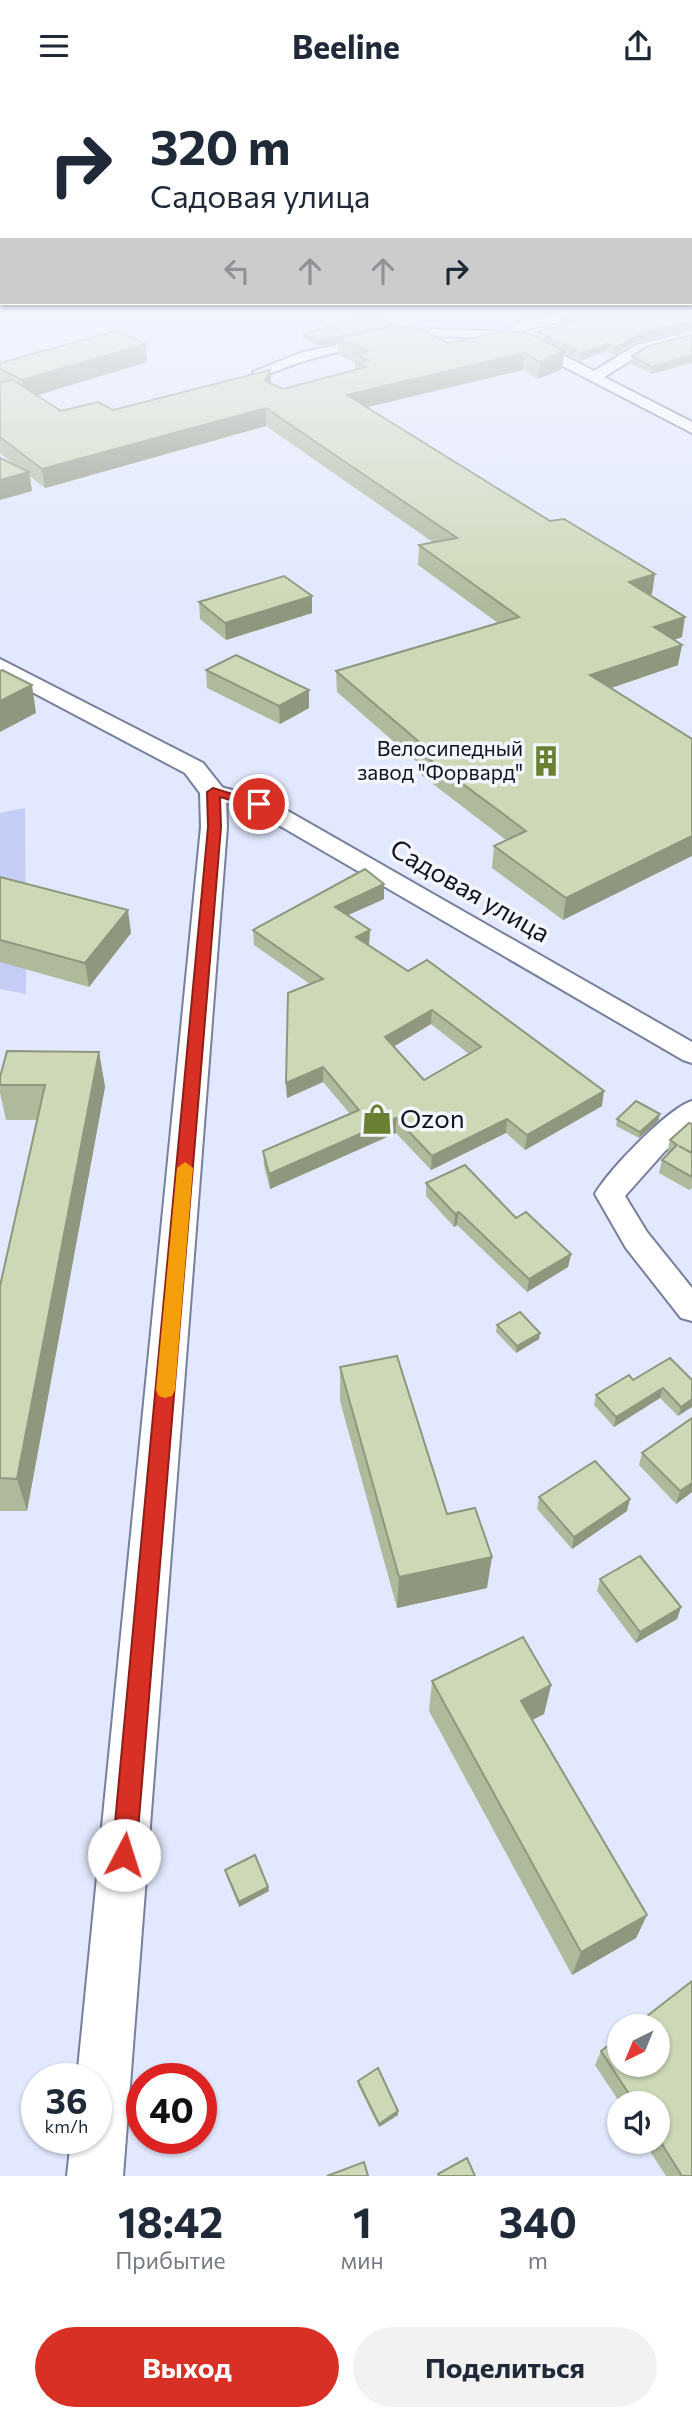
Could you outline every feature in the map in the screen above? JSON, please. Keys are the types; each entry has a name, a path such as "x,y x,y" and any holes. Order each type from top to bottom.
{"street":[{"path":"657,409 692,428"},
{"path":"0,666 194,768 213,792 213,841 95,2176"},
{"name":"Садовая улица","path":"213,792 259,804 692,1054"},
{"path":"692,1111 655,1144 610,1194 623,1223 657,1269 692,1309"}],"shaded area":[{"path":"25,808 26,994 0,989 0,813"}],"building":[{"path":"0,409 261,409 42,469 0,437"},
{"path":"268,409 370,409 550,521 564,519 655,574 629,582 685,617 654,627 682,645 590,675 692,739 692,836 566,898 494,846 526,831 417,750 425,747 336,671 519,617 419,545 457,538"},
{"path":"0,458 29,472 0,480"},
{"path":"284,576 312,596 225,623 199,602"},
{"path":"236,655 309,690 279,706 206,670"},
{"path":"2,670 32,685 0,701"},
{"path":"365,869 384,884 335,907 370,930 356,937 408,971 427,960 604,1091 527,1135 507,1119 432,1156 396,1118 269,1174 263,1151 359,1110 323,1067 286,1083 288,993 323,979 253,930","holes":["432,1010 481,1047 424,1080 385,1037"]},
{"path":"0,877 128,910 85,963 0,940"},
{"path":"7,1051 99,1052 17,1479 0,1478 0,1286 45,1085 0,1085"},
{"path":"636,1101 660,1114 640,1132 617,1119"},
{"path":"689,1123 692,1124 692,1177 662,1160 677,1145 670,1140"},
{"path":"465,1165 516,1218 526,1212 571,1254 529,1279 459,1212 455,1214 426,1183"},
{"path":"520,1312 540,1333 517,1346 497,1325"},
{"path":"397,1356 447,1514 475,1508 492,1557 399,1577 340,1367"},
{"path":"670,1358 692,1380 692,1399 681,1407 663,1388 616,1417 596,1395 629,1375 633,1380"},
{"path":"692,1418 692,1483 680,1491 642,1453"},
{"path":"595,1461 630,1499 574,1537 539,1497"},
{"path":"640,1556 681,1607 640,1632 600,1579"},
{"path":"523,1637 551,1685 521,1701 647,1915 581,1952 432,1681"},
{"path":"255,1855 268,1887 239,1902 225,1870"},
{"path":"692,1981 692,2176 682,2176 668,2154 670,2091 627,2091 618,2077 670,2077 670,2014 650,2014"},
{"path":"607,2047 607,2060 601,2051"},
{"path":"378,2068 398,2111 379,2124 358,2081"},
{"path":"467,2158 475,2176 439,2176 438,2174"},
{"path":"364,2162 368,2176 327,2176"}],"slow traffic":[{"path":"165,1390 185,1168"}],"place":[{"name":"Велосипедный завод \"Форвард\"","path":"546,761"},
{"name":"Ozon","path":"377,1119"}],"route":[{"path":"124,1855 214,827 213,792 259,804"}]}
